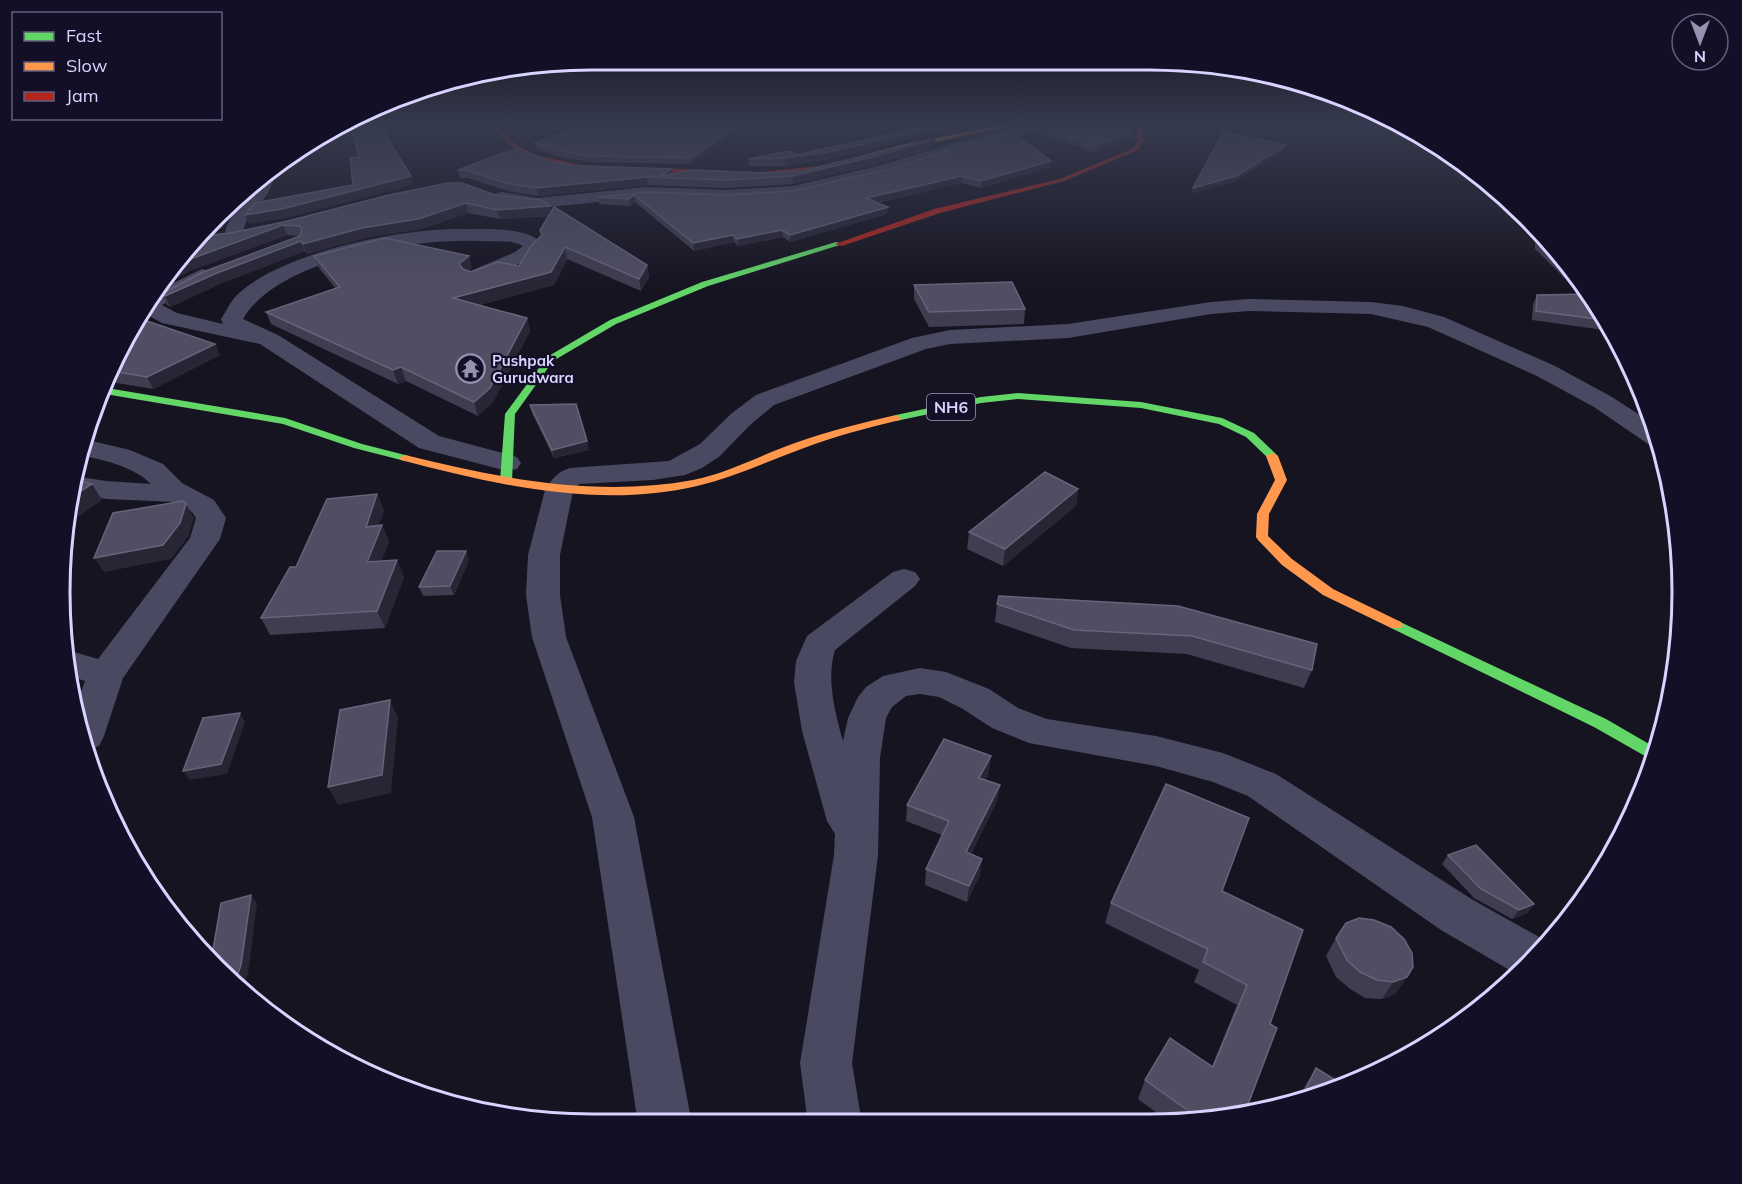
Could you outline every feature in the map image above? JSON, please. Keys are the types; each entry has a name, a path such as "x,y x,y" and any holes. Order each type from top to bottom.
{"main road":[{"path":"507,472 510,414 550,359 613,322 705,284 860,238 937,212 1039,187 1064,178"},
{"name":"NH6","path":"110,392 285,421 358,446 415,461 507,472 559,490 647,489 692,483 730,473 789,449 862,426 981,400 1018,396 1141,405 1222,421 1250,435 1272,455 1281,480 1263,514 1262,537 1287,562 1328,592 1600,723 1647,750"}],"street":[{"path":"485,191 504,198 538,203 648,192 737,195 794,191 847,178"},
{"path":"255,231 228,236 236,221 256,202 265,186"},
{"path":"475,276 484,269 516,259 529,252 534,244 528,239 514,237 440,235 379,243 296,269 258,287 238,305 232,319 234,323 270,340 429,442 507,472"},
{"path":"162,297 221,267"},
{"path":"663,1114 613,817 549,637 543,595 544,555 559,490 570,477 675,469 692,462 710,450 741,419 765,400 920,343 950,337 1068,331 1211,308 1249,305 1371,308 1403,313 1436,322 1546,371 1603,402 1646,431"},
{"path":"153,310 190,324 270,340"},
{"path":"88,727 106,675 205,539 211,518 204,506 172,489 153,470 120,456 91,448"},
{"path":"82,486 127,492 182,494"},
{"path":"856,855 814,697 812,659 819,644 904,579"},
{"path":"76,665 106,675"},
{"path":"834,1114 826,1063 856,855 860,758 871,707 879,697 896,686 920,681 946,685 976,699 1005,718 1043,732 1155,751 1223,769 1262,785 1457,915 1525,954"}],"building":[{"path":"352,178 402,178 282,209 245,215 255,203 353,185"},
{"path":"491,178 634,178 536,188"},
{"path":"680,178 755,178 726,180"},
{"path":"849,178 952,178 866,198 888,207 790,235 782,230 737,239 733,235 693,243 634,195 629,199 598,197 647,192 726,195 793,191"},
{"path":"971,178 991,178 981,181"},
{"path":"1198,178 1228,178 1193,188"},
{"path":"448,183 462,183 495,195 541,200 550,206 497,210 466,203 418,219 362,228 303,244 301,241 163,295 203,272 300,236 302,230 300,226 283,225 191,259 212,235 284,222 389,195"},
{"path":"554,207 647,265 639,279 565,247 551,272 453,298 527,318 490,388 474,402 401,367 393,370 266,312 340,287 314,256 385,238 469,256 459,264 463,269 471,272 498,262 519,266 531,246 542,235 540,230"},
{"path":"1012,282 1025,309 929,312 914,285"},
{"path":"1578,294 1594,319 1536,311 1537,295"},
{"path":"146,321 215,344 147,377 119,372"},
{"path":"576,404 587,441 552,450 530,405"},
{"path":"1045,472 1078,489 1005,549 969,532"},
{"path":"83,482 92,484 81,491"},
{"path":"377,494 366,527 382,525 367,562 397,560 377,611 261,618 290,567 296,567 327,499"},
{"path":"183,501 186,504 180,523 163,545 94,558 113,513"},
{"path":"437,551 466,551 450,586 419,587"},
{"path":"999,596 1178,606 1317,644 1312,670 1192,636 1074,630 997,604"},
{"path":"390,700 382,775 328,787 340,710"},
{"path":"240,713 221,764 183,771 203,718"},
{"path":"944,739 991,756 979,778 1000,785 966,852 982,859 969,886 926,869 949,821 907,805"},
{"path":"1166,784 1249,818 1222,891 1303,930 1270,1024 1277,1028 1248,1104 1189,1112 1145,1080 1170,1038 1213,1067 1247,985 1203,962 1208,949 1111,903"},
{"path":"1476,845 1534,904 1519,910 1481,889 1448,855"},
{"path":"251,895 238,974 213,950 221,903"},
{"path":"1359,918 1374,920 1391,927 1404,939 1412,953 1413,967 1407,977 1393,982 1377,980 1360,972 1347,960 1336,938 1346,923"},
{"path":"1316,1068 1335,1080 1318,1086 1305,1090"}],"traffic: fast":[{"path":"506,481 510,414 550,359 613,322 705,284 839,244"},
{"path":"110,392 285,421 358,446 405,458"},
{"path":"896,418 981,400 1018,396 1141,405 1222,421 1250,435 1272,456"},
{"path":"1396,625 1600,723 1647,750"}],"traffic: slow":[{"path":"405,458 512,482 584,490 621,491 693,483 717,477 814,440 896,418"},
{"path":"1272,456 1281,480 1263,514 1262,537 1287,562 1328,592 1396,625"}],"traffic: jam":[{"path":"839,244 937,211 1066,178"}],"place":[{"name":"Pushpak Gurudwara","path":"471,369"}]}
